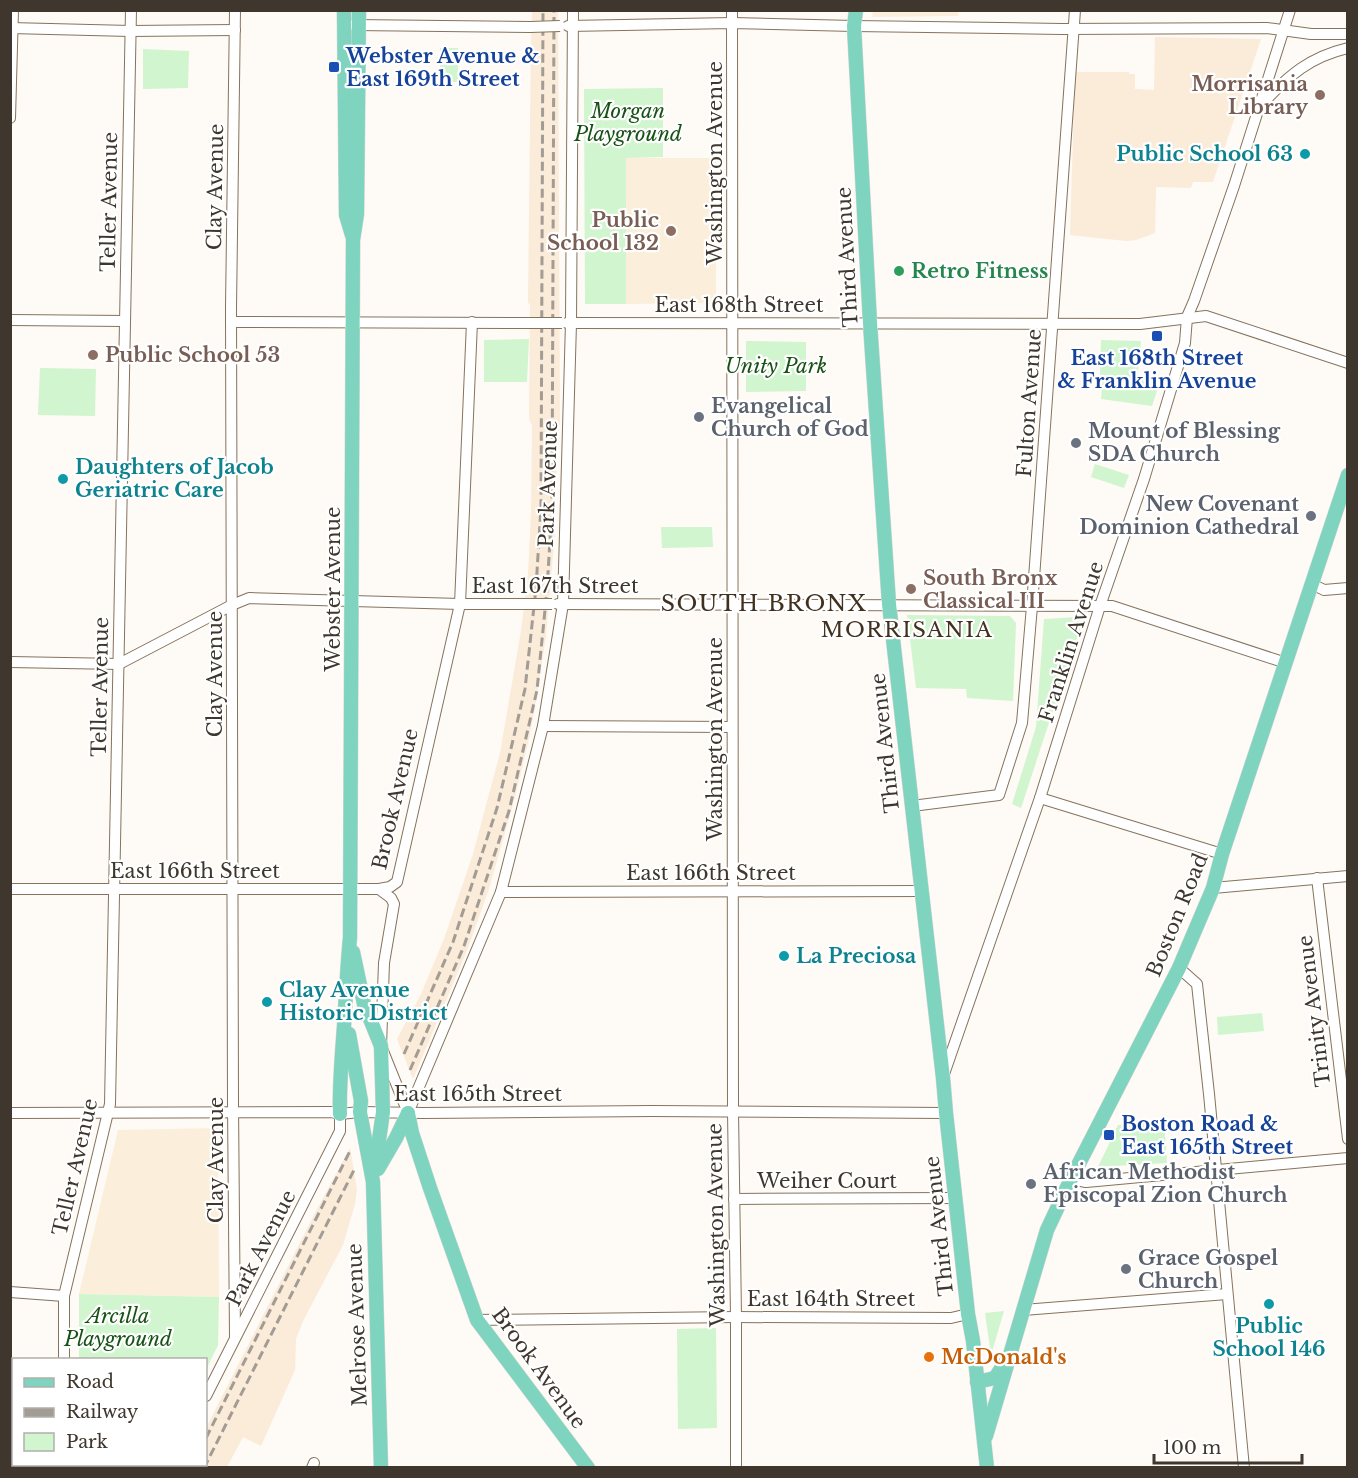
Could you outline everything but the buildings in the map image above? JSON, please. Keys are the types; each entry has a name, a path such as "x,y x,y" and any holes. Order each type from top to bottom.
{"main road":[{"name":"Webster Avenue","path":"344,10 346,215 353,240"},
{"name":"Webster Avenue","path":"340,1114 350,938 353,240 357,214 359,10"},
{"name":"Third Avenue","path":"856,10 854,26 870,323 889,604 987,1467"},
{"name":"Boston Road","path":"985,1441 1047,1230 1179,968 1213,888 1222,854 1347,475"},
{"name":"Webster Avenue","path":"350,938 364,1004 381,1046 383,1112"},
{"name":"Webster Avenue","path":"345,1012 361,1101 360,1112"},
{"name":"Melrose Avenue","path":"360,1112 372,1182 381,1467"},
{"name":"Melrose Avenue","path":"372,1182 383,1112"},
{"path":"372,1182 408,1113"},
{"name":"Brook Avenue","path":"408,1113 412,1133 477,1320 588,1467"},
{"name":"Boston Road","path":"977,1382 995,1378 1010,1357"}],"street":[{"path":"10,118 13,10"},
{"name":"Teller Avenue","path":"64,1358 64,1296 110,1104 131,10"},
{"name":"Clay Avenue","path":"235,10 231,322 235,1337"},
{"name":"Park Avenue","path":"408,1113 501,892 543,726 557,604 567,323 573,10"},
{"name":"Washington Avenue","path":"732,10 733,1111 736,1467"},
{"name":"Fulton Avenue","path":"912,806 999,795 1022,723 1075,10"},
{"name":"Franklin Avenue","path":"943,1078 1040,798 1100,606 1144,479 1185,343 1187,317 1234,186 1290,10"},
{"path":"344,26 530,27 732,23 1074,29 1267,28 1311,34 1347,34"},
{"path":"11,28 130,31 235,30"},
{"path":"1261,105 1293,73 1308,63 1347,48"},
{"name":"East 168th Street","path":"231,322 1140,324 1206,316 1347,363"},
{"path":"10,320 125,321"},
{"name":"Brook Avenue","path":"379,889 394,884 398,879 460,604 472,322"},
{"path":"1312,584 1324,590 1347,588"},
{"name":"East 167th Street","path":"10,662 119,664 249,598 460,604 1112,606 1286,663"},
{"path":"543,726 732,727"},
{"path":"1040,798 1222,854"},
{"path":"1213,888 1347,876"},
{"name":"Trinity Avenue","path":"1317,878 1347,1139"},
{"name":"East 166th Street","path":"10,888 379,889"},
{"name":"Brook Avenue","path":"379,889 391,898 394,904 384,963 381,1046 408,1113"},
{"name":"East 166th Street","path":"501,892 921,891"},
{"path":"1179,968 1197,984 1244,1467"},
{"name":"East 165th Street","path":"10,1113 330,1112 340,1114 360,1112 733,1111 946,1113"},
{"name":"Park Avenue","path":"207,1394 340,1131 340,1114"},
{"path":"1071,1179 1086,1182 1347,1158"},
{"name":"Weiher Court","path":"734,1199 956,1198"},
{"path":"10,1292 64,1296"},
{"path":"1023,1310 1227,1294"},
{"name":"East 164th Street","path":"477,1320 736,1317 951,1318 968,1314"}],"shaded area":[{"path":"873,10 959,11 958,16 872,17"},
{"path":"532,11 558,11 560,425 557,426 556,520 546,636 528,743 489,889 468,948 413,1079 397,1039 421,994 444,939 473,854 500,753 528,575 532,425 529,419 530,304 528,303"},
{"path":"1155,37 1261,39 1213,182 1193,182 1191,188 1156,187 1155,233 1126,241 1070,235 1075,72 1129,72 1129,74 1135,74 1135,89 1154,90"},
{"name":"Public School 132","path":"626,158 716,158 716,303 626,304"},
{"path":"218,1128 219,1297 79,1294 118,1130"},
{"path":"350,1148 357,1189 343,1245 303,1321 296,1339 295,1370 261,1446 243,1437 227,1467 185,1467 207,1466 207,1426"}],"green space":[{"path":"440,48 458,48 458,82 440,82"},
{"path":"143,49 189,51 188,88 143,89"},
{"name":"Morgan Playground","path":"663,88 663,157 626,158 626,304 585,304 584,89"},
{"path":"529,339 527,382 484,382 484,340"},
{"path":"1101,340 1141,341 1137,380 1160,382 1152,406 1101,399 1103,376 1100,375"},
{"name":"Unity Park","path":"746,341 806,342 806,391 746,392"},
{"path":"40,368 96,369 95,416 38,415"},
{"path":"1095,464 1129,475 1124,488 1091,477"},
{"path":"661,527 712,527 713,547 662,548"},
{"path":"907,615 1010,616 1016,623 1013,701 967,698 966,689 916,688"},
{"path":"1077,617 1082,622 1021,808 1012,804 1036,727 1044,619"},
{"path":"1262,1013 1264,1031 1218,1035 1217,1017"},
{"path":"1164,1121 1167,1163 1098,1167 1118,1125"},
{"name":"Arcilla Playground","path":"79,1294 219,1297 218,1345 207,1368 207,1358 79,1358"},
{"path":"1004,1311 991,1355 985,1313"},
{"path":"716,1328 717,1428 678,1429 677,1329"}],"railway":[{"path":"404,1054 453,942 497,808 525,689 536,588 541,507 543,10"},
{"path":"410,1070 464,946 509,811 537,690 552,507 554,10"},
{"path":"207,1436 350,1151"},
{"path":"207,1462 354,1170"}],"place":[{"name":"Webster Avenue & East 169th Street","path":"334,67"},
{"name":"Morrisania Library","path":"1320,95"},
{"name":"Public School 63","path":"1305,154"},
{"name":"Public School 132","path":"671,231"},
{"name":"Retro Fitness","path":"899,271"},
{"name":"East 168th Street & Franklin Avenue","path":"1157,336"},
{"name":"Public School 53","path":"93,355"},
{"name":"Evangelical Church of God","path":"699,417"},
{"name":"Mount of Blessing SDA Church","path":"1076,443"},
{"name":"Daughters of Jacob Geriatric Care","path":"63,479"},
{"name":"New Covenant Dominion Cathedral","path":"1311,516"},
{"name":"South Bronx Classical III","path":"911,589"},
{"name":"La Preciosa","path":"784,956"},
{"name":"Clay Avenue Historic District","path":"267,1002"},
{"name":"Boston Road & East 165th Street","path":"1109,1135"},
{"name":"African Methodist Episcopal Zion Church","path":"1031,1184"},
{"name":"Grace Gospel Church","path":"1126,1269"},
{"name":"Public School 146","path":"1269,1304"},
{"name":"McDonald's","path":"929,1357"}],"district":[{"name":"SOUTH BRONX","path":"764,603"},
{"name":"MORRISANIA","path":"907,630"}]}
